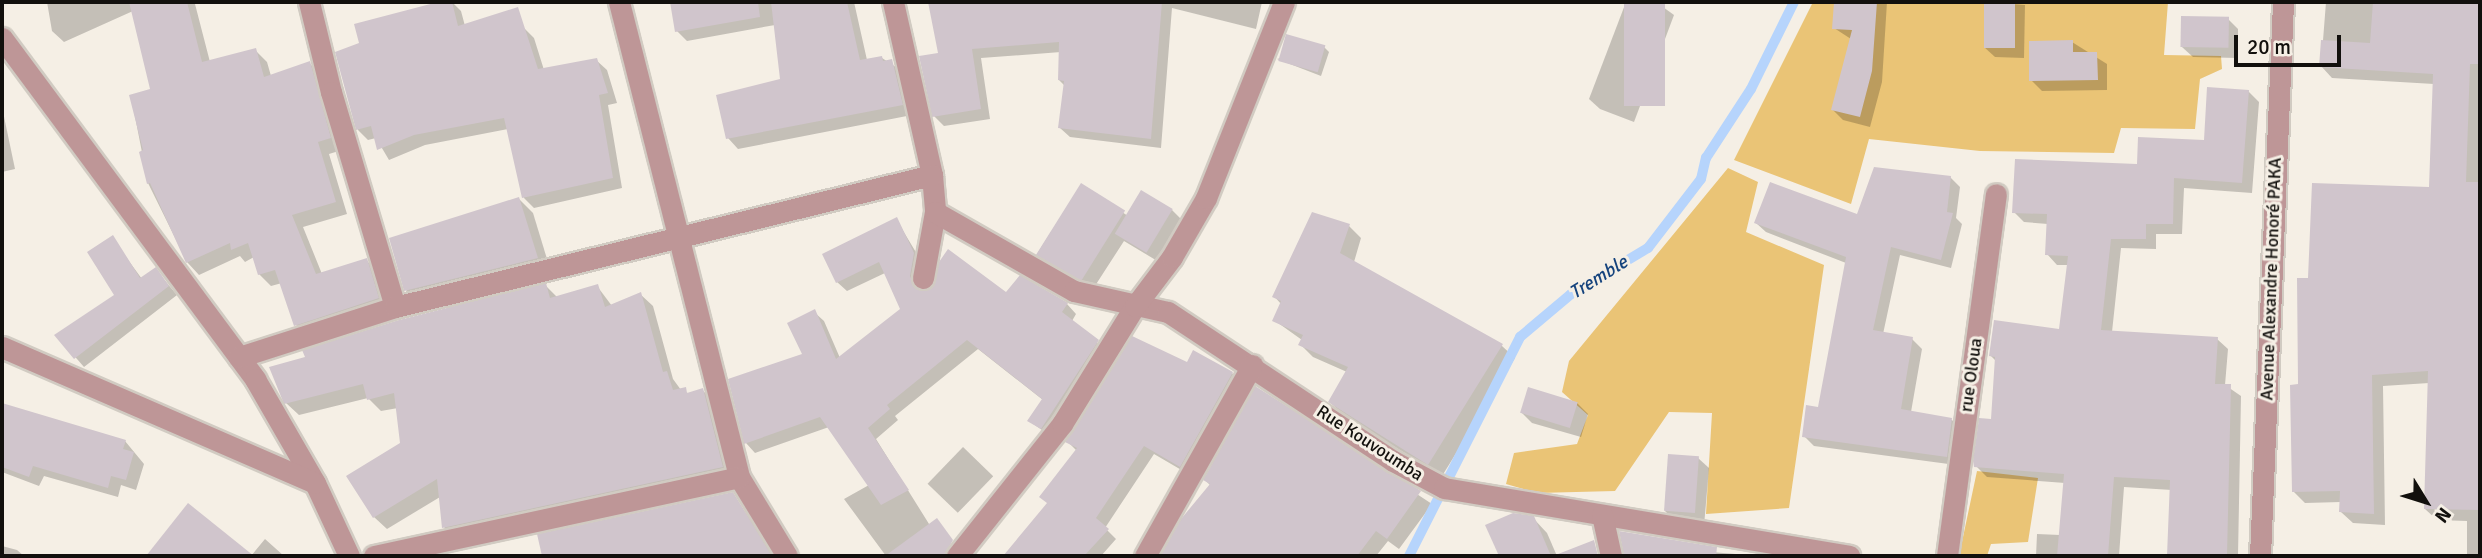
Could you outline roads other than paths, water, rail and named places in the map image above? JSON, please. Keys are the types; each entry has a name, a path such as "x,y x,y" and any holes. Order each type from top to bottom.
{"street":[{"path":"309,2 331,92 396,307"},
{"path":"619,2 739,477 788,556"},
{"path":"893,2 932,175 935,212 923,278"},
{"path":"957,556 1062,424 1135,306 1172,257 1206,198 1284,2"},
{"name":"Avenue Alexandre Honoré PAKA","path":"2260,556 2283,2"},
{"path":"2,38 239,357 315,483 349,556"},
{"path":"239,357 396,307 932,175"},
{"name":"rue Oloua","path":"1947,556 1996,194"},
{"name":"Rue Kouvoumba","path":"935,212 1074,291 1168,312 1422,479 1444,488 1849,556"},
{"path":"2,347 315,483"},
{"path":"1144,556 1252,365"},
{"path":"374,556 739,477"},
{"path":"1602,515 1611,556"}],"waterway":[{"name":"Tremble","path":"1409,556 1520,337 1571,294 1648,248 1701,179 1706,158 1751,89 1794,2"}]}
